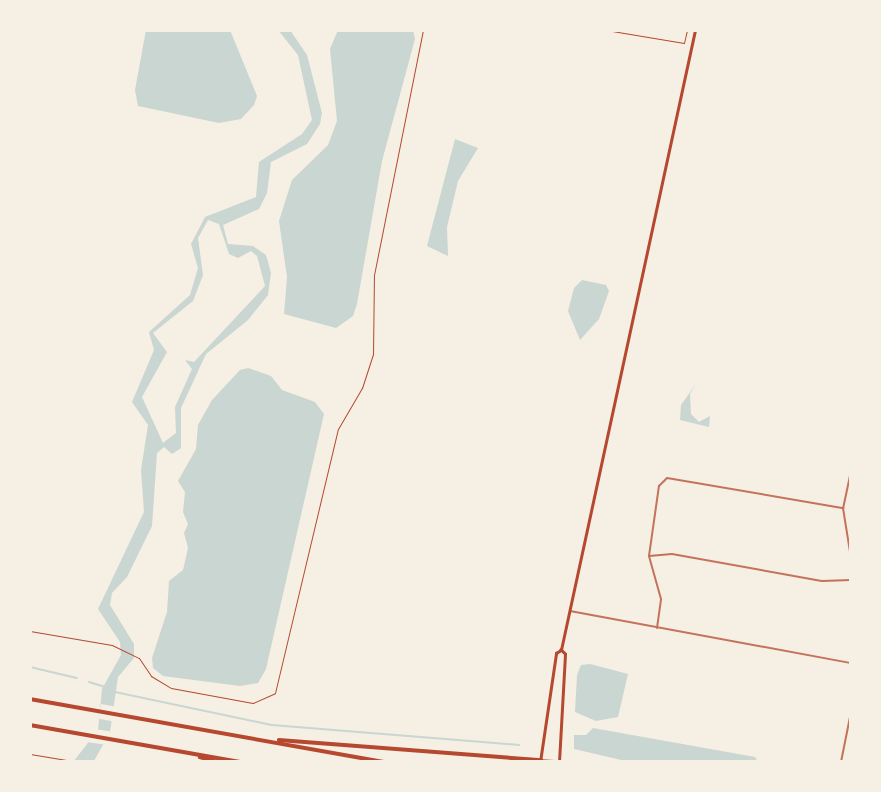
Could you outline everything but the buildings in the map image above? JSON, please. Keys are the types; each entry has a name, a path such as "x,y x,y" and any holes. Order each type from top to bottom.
{"highway":[{"path":"30,699 383,762"},
{"path":"30,725 240,762"},
{"path":"252,738 409,753 540,761"},
{"path":"181,752 217,762"}],"main road":[{"path":"540,761 550,679 556,653 561,650 695,30"},
{"path":"559,762 565,654 561,650"}],"street":[{"path":"851,471 843,508 851,558"},
{"path":"657,628 661,599 649,556 659,486 667,478 843,508"},
{"path":"649,556 672,554 822,581 851,580"},
{"path":"569,610 851,663"},
{"path":"841,762 851,712"},
{"path":"540,761 571,762"}],"path":[{"path":"30,631 112,645 136,656 164,685 200,695 258,703 277,690 338,429 362,388 373,354 375,269 424,30"},
{"path":"606,30 684,43 687,30"},
{"path":"30,754 78,762"}],"shaded area":[{"path":"146,30 230,30 257,96 254,105 241,119 219,123 138,106 135,90"},
{"path":"278,30 290,30 307,55 322,113 320,124 307,144 271,162 267,193 259,209 223,225 228,244 253,246 266,255 271,273 268,295 248,320 206,354 181,408 181,448 172,454 164,447 157,453 152,526 127,577 112,593 110,605 134,644 134,658 118,677 110,732 94,761 73,762 98,730 102,689 121,655 120,642 98,609 144,512 141,470 148,425 132,402 154,350 149,332 190,295 198,268 191,244 205,217 256,197 259,162 302,134 312,120 298,55","holes":["208,220 219,224 229,254 238,258 251,251 257,256 265,286 194,362 185,360 192,369 175,407 176,433 163,443 142,397 167,352 153,333 193,301 203,275 198,238"]},
{"path":"338,30 413,30 415,39 382,161 357,304 353,316 336,328 284,314 287,277 279,221 292,180 328,145 337,121 330,49"},
{"path":"455,139 478,148 458,181 447,227 448,256 427,246"},
{"path":"582,280 606,285 609,291 599,319 580,340 568,311 574,288"},
{"path":"248,368 271,376 282,390 315,402 324,414 266,669 258,683 240,686 163,676 153,668 152,658 167,612 169,581 183,570 188,548 184,533 188,524 183,512 185,492 178,481 196,449 198,425 212,400 240,370"},
{"path":"696,384 690,394 691,414 699,422 710,416 709,427 680,420 681,405"},
{"path":"590,664 628,674 618,717 596,721 575,712 577,675 581,665"},
{"path":"593,728 755,757 758,762 630,762 574,749 574,735 586,735"}],"pier":[{"path":"101,704 118,707 115,722 98,719"},
{"path":"95,729 114,732 107,745 87,742"}],"waterway":[{"path":"30,667 77,678"},
{"path":"89,682 105,687"},
{"path":"115,692 272,725 519,745"}]}
